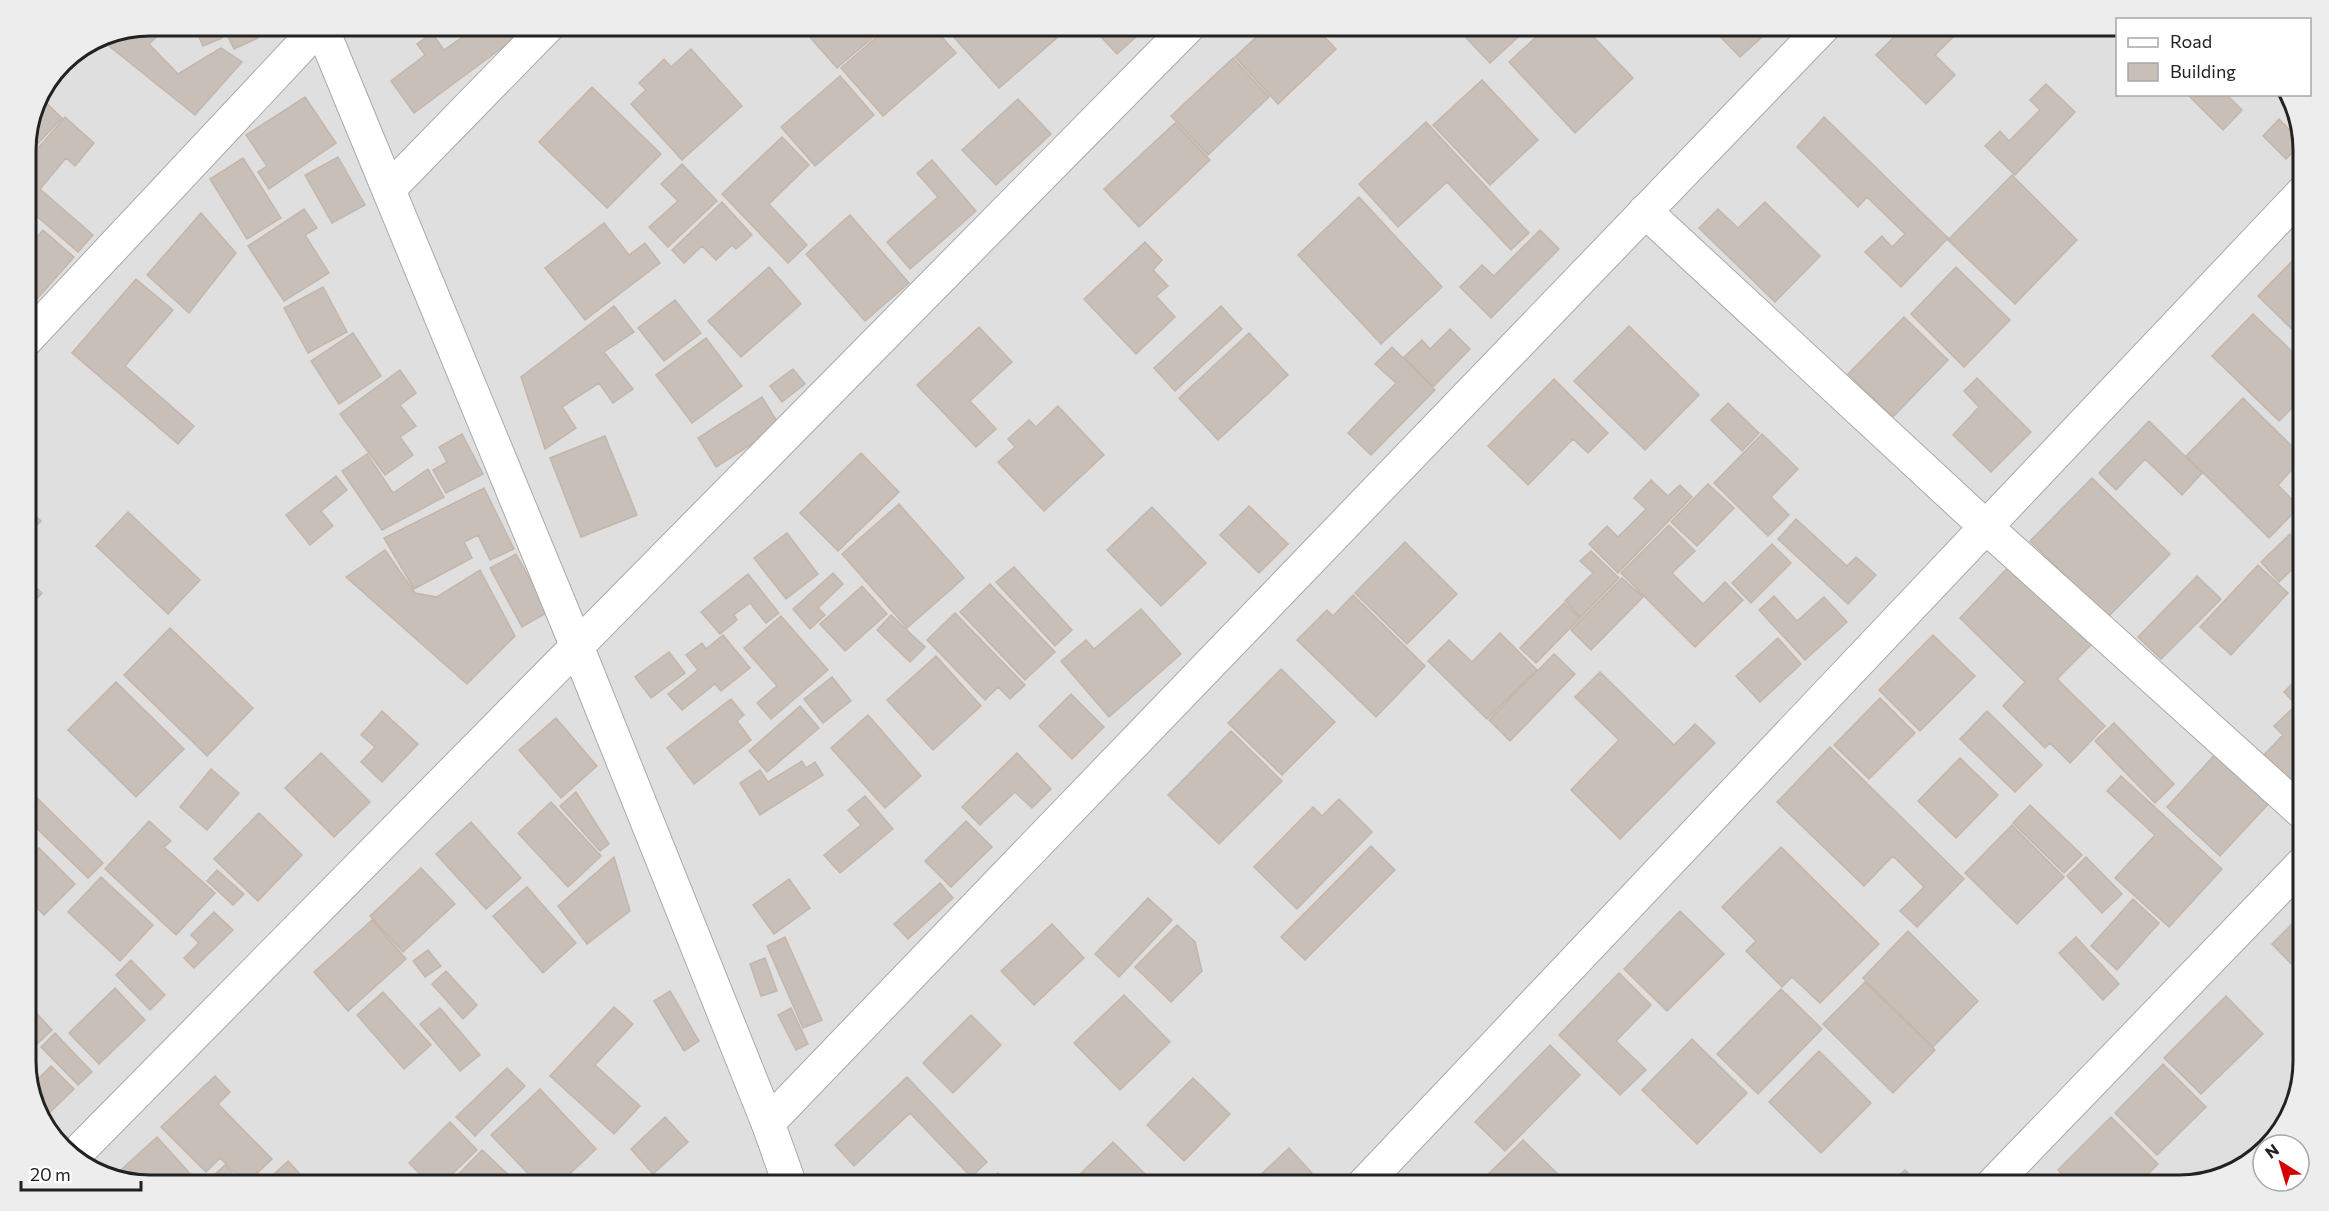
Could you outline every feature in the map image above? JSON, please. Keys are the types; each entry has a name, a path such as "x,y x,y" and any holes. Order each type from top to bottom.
{"street":[{"path":"36,329 311,36"},
{"path":"324,36 390,188 576,644 768,1123 786,1175"},
{"path":"390,188 538,36"},
{"path":"80,1150 576,644 1179,36"},
{"path":"768,1123 1814,36"},
{"path":"1372,1175 2293,203"},
{"path":"1645,211 1986,527 2293,804"},
{"path":"2002,1175 2293,873"}],"shaded area":[{"path":"142,36 2116,36 2116,96 2279,96 2287,113 2293,142 2293,1069 2287,1098 2281,1111 2267,1133 2251,1133 2251,1149 2236,1160 2209,1171 2179,1175 150,1175 128,1173 100,1163 75,1147 55,1124 42,1098 36,1069 36,142 40,120 55,87 75,64 93,51 113,42"}],"building":[{"path":"157,36 149,44 178,74 221,48 242,62 195,115 109,46 113,42 128,38"},
{"path":"198,36 221,36 222,38 203,46"},
{"path":"228,36 257,36 258,38 234,49"},
{"path":"428,36 434,36 444,50 464,36 518,36 414,113 391,81 425,55 417,44"},
{"path":"809,36 874,36 837,68"},
{"path":"878,36 941,36 956,53 883,116 841,68"},
{"path":"953,36 1055,36 1057,38 999,88"},
{"path":"1100,36 1137,36 1117,54"},
{"path":"1257,36 1324,36 1336,49 1278,104 1235,57"},
{"path":"1464,36 1519,36 1490,63"},
{"path":"1537,36 1593,36 1633,78 1575,133 1509,62"},
{"path":"1720,36 1763,36 1740,57"},
{"path":"1895,36 1954,36 1935,55 1955,75 1926,104 1876,55"},
{"path":"691,49 742,106 682,160 631,104 646,90 639,83 664,59 671,67"},
{"path":"1233,58 1269,97 1208,155 1171,116"},
{"path":"840,76 874,115 815,166 781,127"},
{"path":"1482,80 1538,140 1490,185 1433,125"},
{"path":"2046,84 2075,112 2015,175 1985,146 2000,131 2009,141 2040,110 2030,100"},
{"path":"592,87 661,154 607,208 539,142"},
{"path":"2189,96 2228,96 2242,110 2223,130"},
{"path":"305,97 336,143 269,189 258,172 267,166 246,135"},
{"path":"1018,99 1051,134 996,185 962,150"},
{"path":"46,103 62,118 36,145 40,120"},
{"path":"65,117 94,143 75,166 66,158 40,189 93,235 78,252 36,216 36,150"},
{"path":"1824,117 1948,238 1901,287 1865,252 1882,236 1892,247 1905,234 1867,197 1858,207 1797,147"},
{"path":"2279,119 2292,132 2293,152 2286,159 2263,136"},
{"path":"1426,122 1529,233 1511,250 1447,182 1398,227 1359,184"},
{"path":"1175,123 1210,160 1139,227 1104,189"},
{"path":"782,137 809,165 769,204 807,245 788,263 722,194"},
{"path":"338,157 365,205 332,223 305,175"},
{"path":"243,158 281,218 247,239 210,179"},
{"path":"932,160 976,211 910,269 887,242 938,197 917,173"},
{"path":"682,164 717,201 668,247 649,227 678,201 661,184"},
{"path":"2012,175 2077,240 2015,304 1948,240"},
{"path":"1359,197 1442,287 1381,344 1298,255"},
{"path":"722,202 752,235 736,249 732,245 716,260 702,246 684,263 672,250"},
{"path":"1765,202 1820,256 1775,302 1699,228 1718,209 1738,228"},
{"path":"304,209 317,228 305,235 329,273 284,301 248,246"},
{"path":"201,213 236,253 189,313 147,275"},
{"path":"850,215 909,283 865,321 806,254"},
{"path":"604,223 629,255 645,243 660,263 585,320 545,268"},
{"path":"43,230 74,257 36,300 36,238"},
{"path":"1540,230 1559,249 1491,318 1460,287 1482,265 1494,276"},
{"path":"1145,242 1162,260 1153,270 1168,286 1156,296 1175,317 1136,354 1084,299"},
{"path":"2293,260 2293,330 2258,296"},
{"path":"769,267 801,304 741,357 708,321"},
{"path":"1956,267 2010,320 1964,367 1911,314"},
{"path":"136,279 173,310 125,366 194,426 178,444 72,353"},
{"path":"323,287 347,332 308,353 284,308"},
{"path":"675,300 701,333 664,361 638,328"},
{"path":"614,306 634,332 604,352 633,389 613,403 599,383 562,407 576,428 545,449 521,377"},
{"path":"1221,306 1242,329 1175,391 1154,368"},
{"path":"2253,314 2293,352 2293,407 2279,421 2212,356"},
{"path":"1904,317 1948,360 1893,417 1848,374"},
{"path":"1629,326 1699,395 1645,450 1574,381"},
{"path":"979,327 1012,362 970,401 996,429 976,447 917,385"},
{"path":"1450,329 1470,349 1433,387 1404,357 1422,340 1430,349"},
{"path":"353,333 381,376 339,404 311,361"},
{"path":"1249,333 1288,375 1218,440 1179,398"},
{"path":"706,338 742,386 692,423 656,375"},
{"path":"1392,347 1435,390 1371,455 1348,433 1396,383 1375,364"},
{"path":"793,369 805,384 782,402 770,386"},
{"path":"400,370 416,393 400,405 416,426 400,437 413,455 385,475 340,414"},
{"path":"1977,378 2031,432 1991,472 1953,435 1979,407 1964,391"},
{"path":"1554,379 1608,433 1588,453 1573,439 1528,485 1488,446"},
{"path":"762,397 780,426 716,467 698,438"},
{"path":"2243,398 2293,447 2293,468 2278,485 2293,501 2293,513 2269,538 2186,456"},
{"path":"1728,403 1759,433 1742,451 1711,420"},
{"path":"1058,406 1104,455 1044,511 998,462 1015,447 1008,439 1029,420 1036,427"},
{"path":"2149,421 2202,473 2182,495 2145,459 2116,490 2099,473"},
{"path":"462,434 483,474 446,493 433,470 447,462 439,447"},
{"path":"1762,434 1798,469 1771,497 1789,515 1768,536 1714,483"},
{"path":"605,436 637,515 581,537 550,458"},
{"path":"861,453 899,492 838,551 800,513"},
{"path":"367,454 393,493 428,469 444,497 382,530 342,471"},
{"path":"336,476 347,490 321,511 333,526 310,545 286,515"},
{"path":"2092,478 2170,554 2108,617 2030,541"},
{"path":"1651,480 1668,496 1680,485 1692,497 1618,573 1589,544 1607,526 1618,537 1646,509 1634,498"},
{"path":"1708,484 1734,508 1697,546 1671,522"},
{"path":"484,488 514,549 490,560 478,535 464,542 472,558 414,589 384,538"},
{"path":"899,504 964,578 907,628 842,554"},
{"path":"1249,506 1288,544 1259,573 1220,535"},
{"path":"1152,507 1206,563 1161,606 1107,550"},
{"path":"128,512 200,580 168,614 96,546"},
{"path":"36,516 41,521 36,526"},
{"path":"1796,519 1847,566 1856,557 1876,575 1848,604 1778,539"},
{"path":"1669,525 1695,551 1672,573 1703,604 1725,582 1743,600 1695,647 1621,573"},
{"path":"787,533 818,574 786,599 754,558"},
{"path":"2290,534 2293,537 2293,569 2279,582 2261,562"},
{"path":"1405,542 1457,594 1407,644 1355,593"},
{"path":"1772,544 1791,563 1751,603 1732,583"},
{"path":"385,550 415,593 437,597 480,570 515,636 467,684 346,577"},
{"path":"1591,551 1619,578 1581,617 1565,601 1593,573 1580,561"},
{"path":"516,554 548,612 522,627 490,568"},
{"path":"2017,558 2098,638 2057,679 2105,726 2070,763 2050,743 2045,748 2003,706 2025,682 1960,618"},
{"path":"2258,565 2288,593 2231,655 2200,627"},
{"path":"1014,567 1072,630 1055,646 996,582"},
{"path":"833,573 843,584 818,608 825,615 810,629 793,609"},
{"path":"748,574 779,613 766,623 750,603 734,615 737,620 720,634 701,612"},
{"path":"2197,576 2221,599 2161,659 2138,637"},
{"path":"1622,578 1643,597 1591,650 1571,630"},
{"path":"990,584 1055,652 1025,680 960,612"},
{"path":"862,586 887,614 845,651 820,624"},
{"path":"36,587 42,593 36,599"},
{"path":"1353,595 1425,666 1376,717 1297,640 1327,610 1333,616"},
{"path":"1774,596 1797,621 1824,597 1847,622 1805,660 1759,610"},
{"path":"1564,603 1580,618 1536,663 1520,648"},
{"path":"1141,609 1181,654 1109,717 1061,661 1086,640 1094,649"},
{"path":"955,613 1025,685 1010,699 998,687 985,700 927,640"},
{"path":"891,615 925,647 910,662 877,630"},
{"path":"781,616 828,670 771,719 757,703 777,686 744,648"},
{"path":"170,628 253,708 207,756 124,675"},
{"path":"1500,633 1537,670 1487,719 1428,661 1449,640 1472,662"},
{"path":"723,635 750,668 721,691 715,684 682,710 668,694 698,670 686,655 702,643 706,649"},
{"path":"1933,635 1975,676 1920,731 1879,690"},
{"path":"1778,638 1801,664 1760,702 1736,676"},
{"path":"669,652 685,673 651,698 635,677"},
{"path":"1554,654 1575,674 1510,741 1489,720"},
{"path":"936,656 981,706 933,750 887,700"},
{"path":"1281,669 1335,722 1282,775 1228,723"},
{"path":"1600,672 1674,745 1695,724 1715,743 1620,839 1571,790 1619,740 1575,697"},
{"path":"832,677 851,701 823,723 804,699"},
{"path":"116,682 184,749 136,797 68,730"},
{"path":"2293,683 2293,701 2284,692"},
{"path":"1071,694 1104,727 1072,759 1039,726"},
{"path":"1880,698 1915,733 1869,779 1834,745"},
{"path":"731,699 744,715 737,721 751,740 694,784 667,748"},
{"path":"800,706 819,728 767,772 749,751"},
{"path":"2293,708 2293,792 2260,759 2283,735 2274,726"},
{"path":"382,711 418,744 382,782 361,762 375,747 361,735"},
{"path":"1987,711 2042,765 2015,792 1960,739"},
{"path":"868,715 921,776 885,808 831,748"},
{"path":"556,718 597,766 561,798 519,750"},
{"path":"2114,723 2174,784 2155,803 2095,741"},
{"path":"1231,731 1282,781 1219,844 1168,795"},
{"path":"1830,747 1964,879 1917,927 1900,911 1924,887 1893,856 1864,886 1777,802"},
{"path":"2219,750 2273,799 2220,856 2167,807"},
{"path":"321,753 370,802 334,837 285,788"},
{"path":"1017,753 1051,789 1032,808 1015,792 980,825 962,807"},
{"path":"1960,758 1998,795 1956,838 1918,801"},
{"path":"802,761 806,768 815,762 823,775 760,815 740,783 760,770 768,782"},
{"path":"211,769 239,793 207,830 180,807"},
{"path":"2121,776 2222,869 2169,927 2115,878 2155,835 2107,791"},
{"path":"576,792 609,844 600,851 560,806"},
{"path":"865,796 893,829 840,873 824,855 861,825 848,810"},
{"path":"36,797 103,863 88,878 36,828"},
{"path":"1339,799 1372,832 1297,909 1254,867 1313,807 1322,816"},
{"path":"551,802 601,856 568,887 518,833"},
{"path":"2030,805 2082,855 2064,873 2013,823"},
{"path":"259,813 302,855 258,901 214,859"},
{"path":"149,821 171,841 164,847 215,893 176,935 105,869"},
{"path":"966,821 992,847 951,887 925,861"},
{"path":"471,822 521,878 486,909 436,854"},
{"path":"2012,825 2064,877 2017,924 1965,873"},
{"path":"1371,846 1395,870 1305,960 1281,937"},
{"path":"1781,847 1879,944 1820,1003 1792,977 1782,987 1746,951 1756,941 1722,907"},
{"path":"39,848 75,884 44,915 36,907 36,851"},
{"path":"614,857 630,911 587,944 558,906"},
{"path":"2086,857 2122,894 2102,913 2067,876"},
{"path":"421,868 455,904 403,952 370,916"},
{"path":"217,870 244,894 233,905 207,881"},
{"path":"101,877 153,925 120,961 68,912"},
{"path":"789,879 810,908 774,934 753,905"},
{"path":"940,883 953,898 908,939 894,924"},
{"path":"527,887 576,943 543,973 493,916"},
{"path":"1148,898 1172,920 1119,977 1095,954"},
{"path":"2133,899 2159,923 2117,970 2091,946"},
{"path":"1680,911 1724,954 1667,1011 1624,969"},
{"path":"214,912 233,930 194,968 184,958 199,943 191,935"},
{"path":"372,920 406,959 348,1011 314,972"},
{"path":"2293,923 2293,966 2272,944"},
{"path":"1052,924 1084,958 1034,1005 1001,971"},
{"path":"1177,925 1195,942 1202,971 1171,1002 1135,967"},
{"path":"1908,931 1978,1001 1933,1047 1863,978"},
{"path":"785,937 822,1020 803,1028 767,946"},
{"path":"2076,937 2119,984 2103,1000 2059,953"},
{"path":"428,950 441,966 425,977 413,961"},
{"path":"765,958 777,991 761,996 750,964"},
{"path":"131,960 165,995 150,1010 116,975"},
{"path":"446,971 477,1005 463,1019 432,984"},
{"path":"1619,973 1651,1005 1616,1041 1646,1070 1620,1095 1559,1035"},
{"path":"1865,982 1935,1050 1893,1093 1823,1024"},
{"path":"115,988 145,1020 99,1064 69,1033"},
{"path":"1781,989 1822,1029 1758,1094 1717,1054"},
{"path":"670,991 699,1041 684,1051 654,1001"},
{"path":"383,992 431,1045 404,1069 357,1015"},
{"path":"1124,995 1170,1042 1120,1090 1074,1043"},
{"path":"2226,996 2263,1034 2201,1094 2164,1058"},
{"path":"614,1007 633,1024 595,1065 640,1106 614,1134 550,1076"},
{"path":"440,1008 480,1055 460,1071 420,1024"},
{"path":"791,1008 808,1044 796,1050 778,1015"},
{"path":"36,1013 52,1030 36,1045"},
{"path":"971,1015 1001,1045 953,1093 923,1063"},
{"path":"55,1033 92,1072 78,1085 41,1047"},
{"path":"1692,1039 1747,1093 1697,1144 1642,1090"},
{"path":"1550,1045 1580,1075 1505,1151 1475,1122"},
{"path":"1819,1051 1871,1103 1821,1153 1769,1102"},
{"path":"2163,1064 2206,1107 2157,1155 2115,1113"},
{"path":"51,1066 74,1089 49,1113 38,1080"},
{"path":"507,1068 525,1086 475,1136 456,1117"},
{"path":"215,1076 230,1092 218,1104 272,1159 255,1175 237,1175 220,1158 206,1172 161,1127"},
{"path":"907,1077 987,1162 973,1175 969,1175 910,1113 854,1166 835,1145"},
{"path":"1193,1078 1230,1114 1184,1161 1147,1125"},
{"path":"540,1089 596,1149 569,1175 529,1175 491,1135"},
{"path":"665,1117 688,1142 653,1174 631,1149"},
{"path":"2111,1117 2158,1164 2147,1175 2063,1175 2058,1170"},
{"path":"450,1122 477,1150 451,1175 421,1175 409,1163"},
{"path":"157,1137 191,1175 150,1175 120,1171"},
{"path":"1523,1140 1559,1175 1487,1175"},
{"path":"1113,1142 1146,1175 1079,1175"},
{"path":"1289,1148 1312,1173 1310,1175 1261,1175"},
{"path":"482,1150 509,1175 458,1175"},
{"path":"288,1161 301,1175 273,1175"},
{"path":"225,1165 234,1175 214,1175"},
{"path":"1905,1170 1910,1175 1900,1175"}]}
